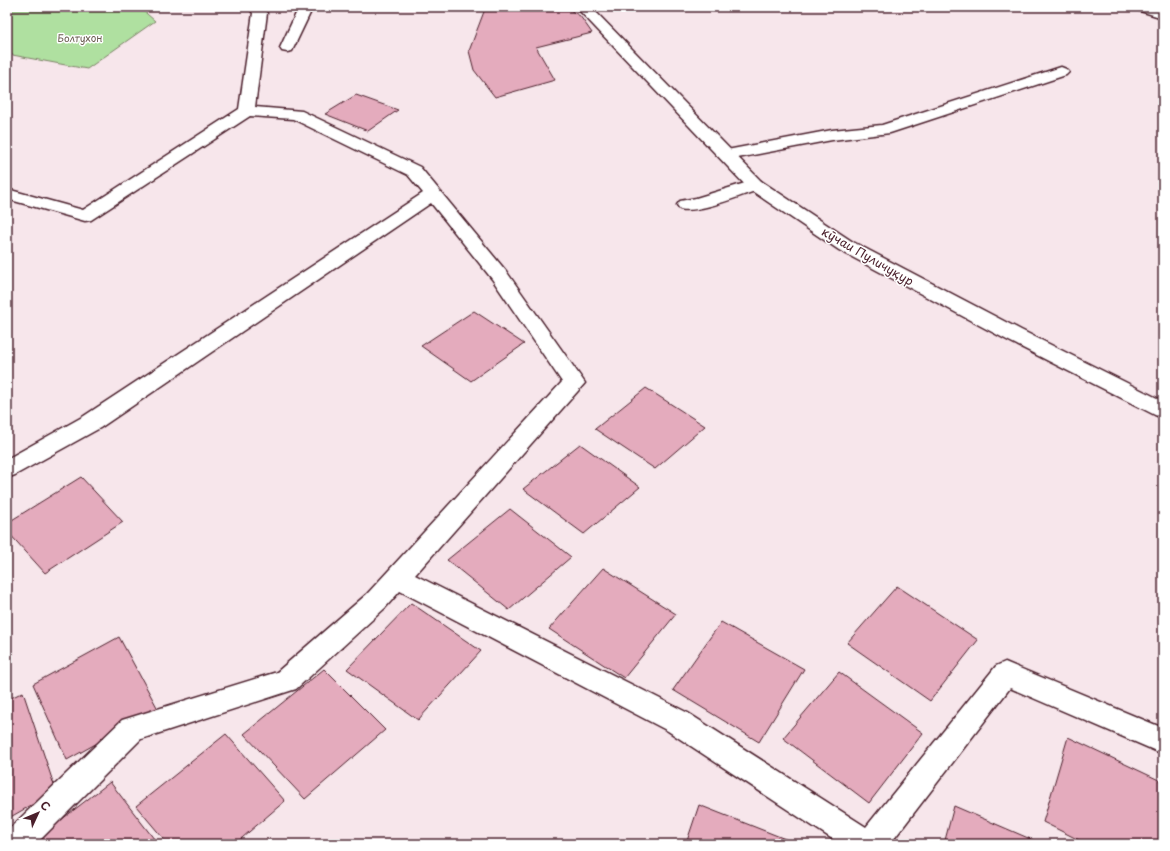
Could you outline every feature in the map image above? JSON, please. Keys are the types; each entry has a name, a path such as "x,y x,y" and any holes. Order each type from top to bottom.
{"street":[{"path":"247,111 260,13 255,7"},
{"path":"287,48 306,7"},
{"name":"кӯчаи Пуличуқур","path":"583,7 756,185 846,246 1014,335 1163,410"},
{"path":"1142,7 1163,14"},
{"path":"727,155 832,135 884,130 1061,72"},
{"path":"7,194 85,216 247,111 296,114 414,171 499,275 574,383 376,601 286,681 132,729 15,844"},
{"path":"686,205 700,203 756,185"},
{"path":"7,469 92,422 434,194"},
{"path":"397,578 678,722 866,844"},
{"path":"871,844 1005,674 1163,741"}],"green space":[{"name":"Болтухон","path":"7,7 139,7 155,21 87,69 7,54"}],"building":[{"path":"488,7 565,7 580,16 592,33 536,47 555,80 495,97 474,70 469,51 485,9"},
{"path":"356,95 398,110 368,131 325,114"},
{"path":"474,311 524,344 471,381 421,346"},
{"path":"646,388 705,426 655,469 595,429"},
{"path":"580,444 640,487 584,534 523,489"},
{"path":"81,477 123,522 45,573 7,531 7,523"},
{"path":"510,509 571,557 509,610 447,560"},
{"path":"603,568 676,614 624,678 549,629"},
{"path":"897,586 978,640 930,701 847,643"},
{"path":"411,603 481,651 418,720 347,669"},
{"path":"721,622 804,669 759,742 673,690"},
{"path":"119,637 158,709 67,760 33,684"},
{"path":"324,669 385,730 305,799 244,734"},
{"path":"839,672 923,733 869,803 783,738"},
{"path":"23,692 56,791 7,819 7,700"},
{"path":"226,734 285,801 235,844 168,844 136,806"},
{"path":"1068,737 1163,782 1163,836 1161,844 1087,844 1043,822"},
{"path":"110,782 158,844 30,844"},
{"path":"699,805 798,844 686,844"},
{"path":"954,806 1042,844 944,844"}]}
